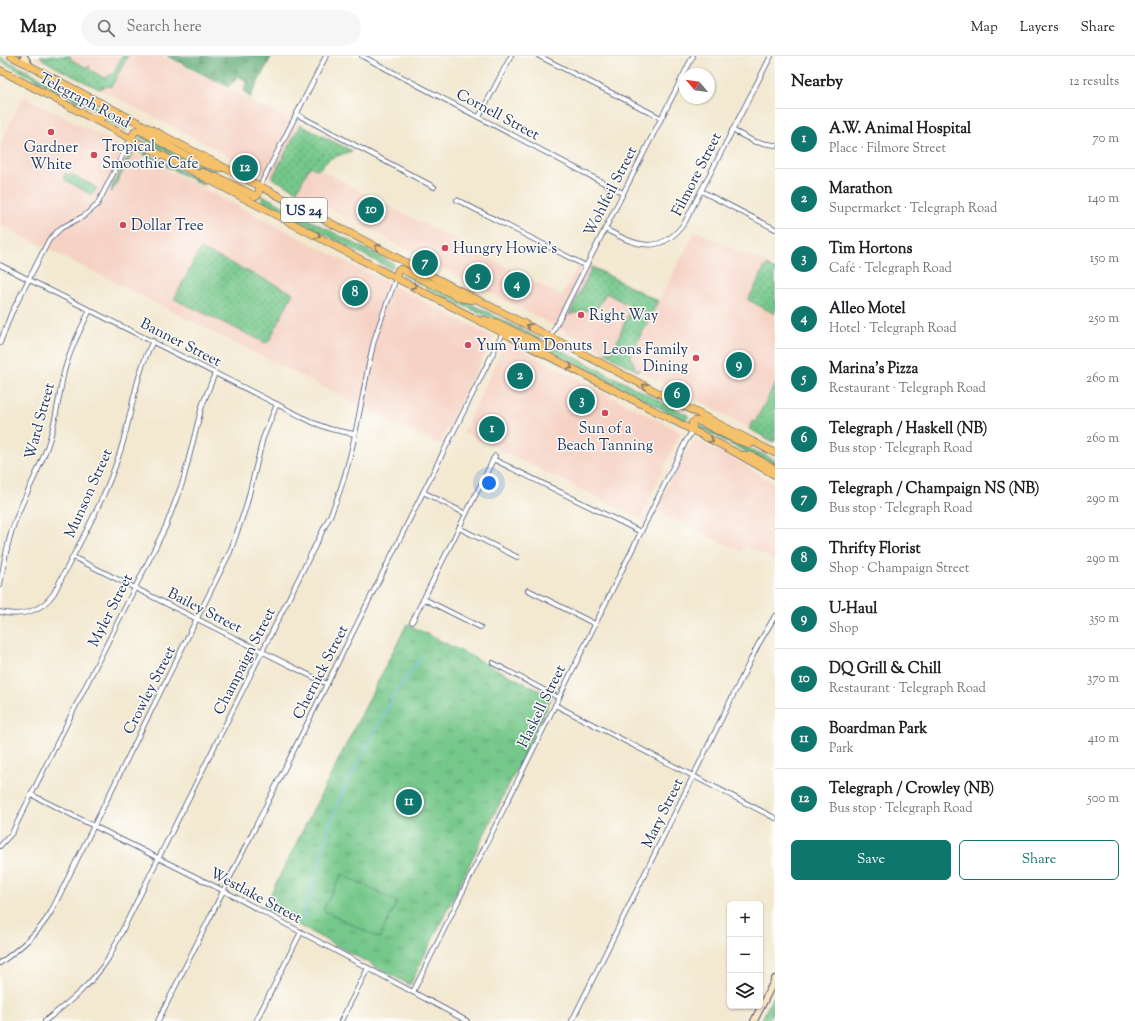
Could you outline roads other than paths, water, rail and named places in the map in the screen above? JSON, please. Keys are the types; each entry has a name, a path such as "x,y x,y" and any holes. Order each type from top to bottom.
{"main road":[{"name":"Telegraph Road","path":"12,56 775,454"},
{"name":"Telegraph Road","path":"0,70 396,278 693,430 775,475"},
{"path":"96,120 104,116 108,107"},
{"path":"131,139 134,133 139,130 194,160 211,167 228,170"},
{"path":"194,171 207,173 221,178 255,196 258,194 260,186"},
{"path":"396,278 398,270 401,269 461,298 478,300"},
{"path":"475,318 497,323 545,347 548,345 549,337"},
{"path":"693,430 692,423 698,421 740,442 760,446"},
{"path":"740,455 752,456 775,469"}],"street":[{"path":"24,56 30,66"},
{"path":"260,186 326,56"},
{"name":"Cornell Street","path":"362,56 623,193"},
{"path":"479,117 511,56"},
{"path":"539,56 661,118"},
{"name":"Wohlfeil Street","path":"549,337 693,56"},
{"name":"Filmore Street","path":"605,229 637,244 650,244 662,242 673,236 681,228 770,56"},
{"path":"296,114 434,187"},
{"path":"732,130 755,142 775,145"},
{"path":"0,343 11,314 46,244 61,228 84,216 97,205 131,139"},
{"path":"700,191 775,229"},
{"path":"457,200 586,266"},
{"name":"Banner Street","path":"0,265 325,427 354,434"},
{"name":"Champaign Street","path":"45,1021 80,992 101,970 114,948 335,504 346,474 374,342 396,278"},
{"name":"Ward Street","path":"0,585 12,529 17,514 38,472 45,453 52,430 67,362 73,345 90,310"},
{"name":"Chernick Street","path":"158,1021 503,333"},
{"name":"Munson Street","path":"0,612 21,614 32,611 42,606 54,593 73,557 114,470 126,430 143,362 152,341"},
{"name":"Myler Street","path":"0,846 12,834 166,526 176,501 189,460 202,406 215,373"},
{"name":"Crowley Street","path":"0,963 31,938 47,919 197,619 230,552 238,532 246,507 263,438 277,404"},
{"name":"Haskell Street","path":"413,992 686,441 693,430"},
{"path":"412,622 494,458 641,532"},
{"path":"424,492 466,514"},
{"path":"459,528 517,557"},
{"name":"Bailey Street","path":"73,557 327,684"},
{"path":"528,590 595,624"},
{"path":"424,599 480,627"},
{"name":"Mary Street","path":"572,1021 758,645 775,616"},
{"path":"493,663 559,698"},
{"path":"555,705 775,818"},
{"name":"Westlake Street","path":"32,795 224,891 467,1021"},
{"path":"256,1021 300,932"},
{"path":"341,1021 368,968"},
{"path":"754,1021 775,979"}],"waterway":[{"path":"301,921 333,816 343,791 397,691 420,659"}],"place":[{"name":"Gardner White","path":"51,132"},
{"name":"Tropical Smoothie Cafe","path":"94,155"},
{"name":"Telegraph / Crowley (NB)","path":"245,168"},
{"name":"DQ Grill & Chill","path":"371,210"},
{"name":"Dollar Tree","path":"123,225"},
{"name":"Hungry Howie's","path":"445,248"},
{"name":"Telegraph / Champaign NS (NB)","path":"425,263"},
{"name":"Marina's Pizza","path":"478,277"},
{"name":"Alleo Motel","path":"517,285"},
{"name":"Thrifty Florist","path":"355,293"},
{"name":"Right Way","path":"581,315"},
{"name":"Yum Yum Donuts","path":"468,345"},
{"name":"Leons Family Dining","path":"696,358"},
{"name":"U-Haul","path":"739,365"},
{"name":"Marathon","path":"520,376"},
{"name":"Telegraph / Haskell (NB)","path":"677,395"},
{"name":"Tim Hortons","path":"582,401"},
{"name":"Sun of a Beach Tanning","path":"605,413"},
{"name":"A.W. Animal Hospital","path":"492,429"},
{"name":"Boardman Park","path":"409,802"}]}
